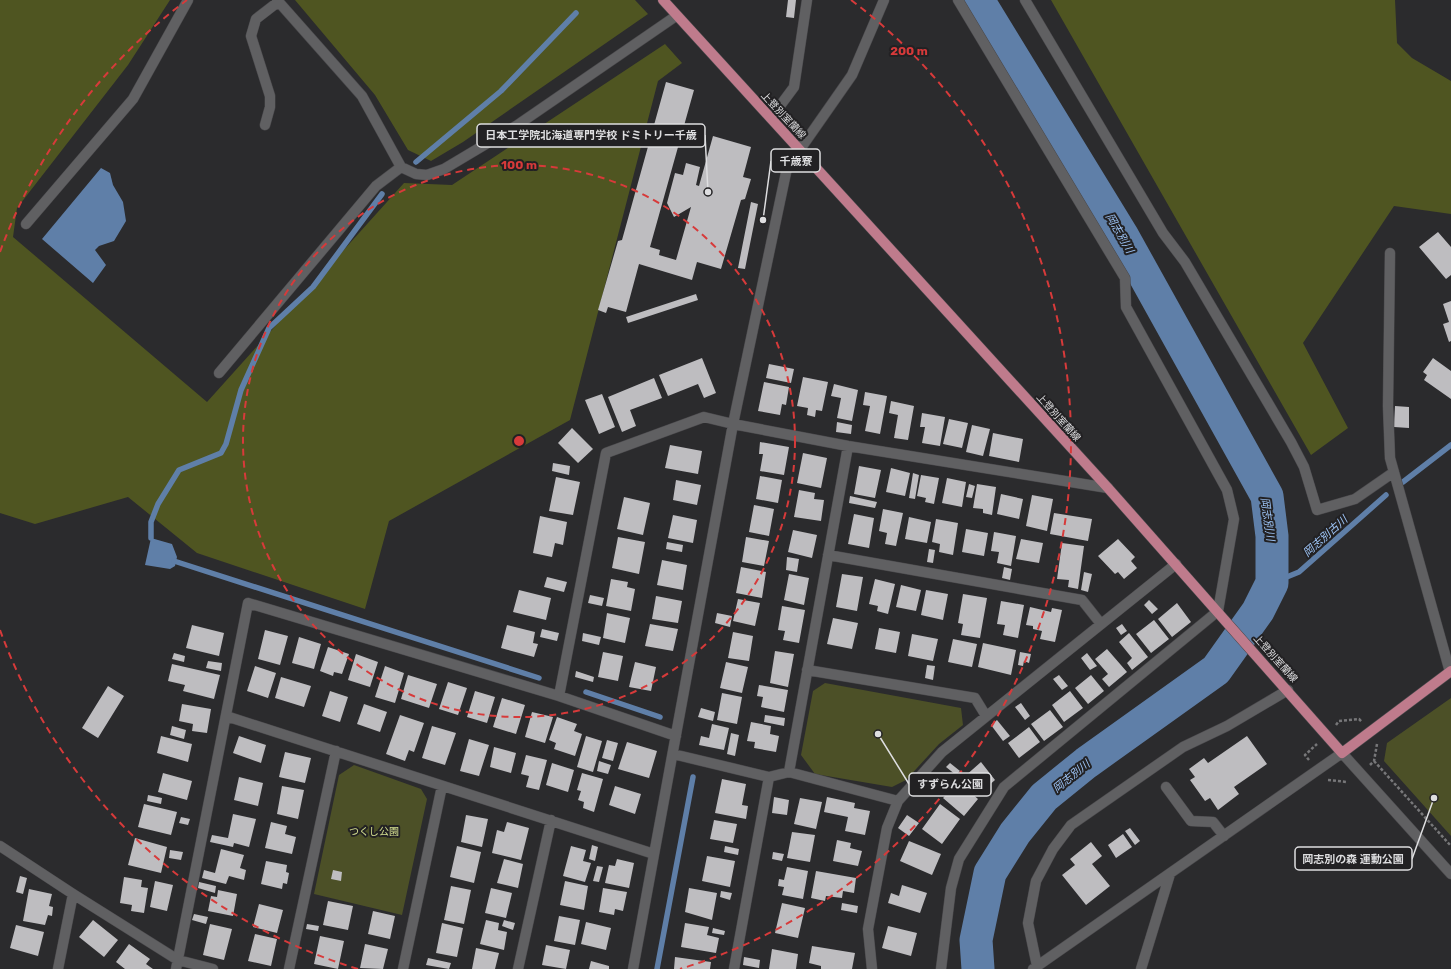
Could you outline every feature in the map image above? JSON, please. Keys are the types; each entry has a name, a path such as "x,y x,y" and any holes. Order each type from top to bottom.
{"main road":[{"name":"上登別室蘭線","path":"663,0 1108,488 1276,676 1342,753"},
{"path":"1342,753 1450,672"}],"street":[{"path":"26,224 133,99 188,0"},
{"path":"771,118 794,87 807,0"},
{"path":"633,969 733,424 787,168 852,75 884,0"},
{"path":"941,969 951,888 959,859 1004,787 1221,615 1234,519 1227,490 1126,307 1125,278 958,0"},
{"path":"1024,0 1162,233 1184,262 1291,442 1304,466 1317,510 1355,499 1394,472"},
{"path":"265,125 270,107 270,96 251,36 256,19 277,1 362,96 401,167 416,174 427,175 444,170 516,126 676,16"},
{"path":"219,373 376,186 401,167"},
{"path":"1390,253 1388,406 1390,458 1450,672"},
{"path":"559,696 606,453 704,417 848,446 1108,488"},
{"path":"789,772 848,446"},
{"path":"828,555 1082,600 1101,624"},
{"path":"872,969 868,929 886,828 898,801 942,752 1176,564"},
{"path":"177,964 248,603 559,696 676,736"},
{"path":"807,670 976,698 986,716"},
{"path":"1288,690 1227,726 1183,747 1071,825 1053,849 1036,881 1028,923 1035,967 1342,753 1451,874"},
{"path":"226,716 654,854"},
{"path":"289,969 336,751"},
{"path":"673,754 769,777 789,772 898,801"},
{"path":"734,969 769,777"},
{"path":"402,969 442,786"},
{"path":"1166,787 1191,821 1213,822 1224,836"},
{"path":"518,969 551,820"},
{"path":"0,846 177,964 213,969"},
{"path":"1141,969 1170,874"},
{"path":"58,969 73,894"}],"path":[{"path":"1374,761 1451,846"}],"green space":[{"path":"0,0 170,0 128,65 17,208 13,237 207,402 404,183 452,185 665,44 682,63 658,81 570,420 389,521 365,609 197,553 128,497 35,524 0,513"},
{"path":"295,0 635,0 648,14 463,142 431,161 408,150 375,95"},
{"path":"1051,0 1395,0 1397,43 1412,58 1451,81 1451,214 1394,206 1303,343 1348,428 1311,455"},
{"path":"825,683 961,708 963,725 939,744 906,780 892,787 815,774 801,755 813,691"},
{"path":"1451,698 1451,836 1384,761 1387,743"},
{"name":"つくし公園","path":"354,765 421,789 427,799 402,915 314,894 339,775"}],"water":[{"path":"101,168 110,173 113,185 123,202 126,221 114,241 99,246 95,250 106,265 93,283 42,239"},
{"path":"151,538 172,544 177,557 175,566 170,569 145,565"}],"building":[{"path":"788,0 796,0 794,18 786,17"},
{"path":"666,82 694,90 650,247 660,250 659,255 676,260 691,207 674,217 667,203 675,173 683,175 686,163 700,167 696,185 699,186 713,136 751,147 743,177 751,179 745,199 741,200 721,269 697,262 692,280 639,264 626,312 608,307 606,313 598,310 618,241 622,240"},
{"path":"751,202 758,204 745,269 738,268"},
{"path":"1438,232 1451,247 1451,275 1446,279 1419,247"},
{"path":"696,294 698,300 628,323 626,317"},
{"path":"1451,301 1451,341 1449,342 1443,324 1449,322 1443,304"},
{"path":"702,358 716,393 704,398 698,384 668,396 659,375"},
{"path":"1433,358 1451,371 1451,399 1424,380 1427,375 1423,372"},
{"path":"769,364 794,369 791,383 766,378"},
{"path":"803,377 828,382 822,411 816,410 815,417 807,415 808,408 797,406"},
{"path":"654,378 662,398 630,410 636,426 622,432 608,397"},
{"path":"764,382 789,387 786,405 782,404 780,415 758,411"},
{"path":"834,384 858,390 852,421 837,418 841,398 831,396"},
{"path":"865,392 887,396 880,434 865,431 870,406 863,405"},
{"path":"602,394 615,427 599,434 585,400"},
{"path":"891,401 914,406 908,440 894,438 898,415 889,413"},
{"path":"1395,406 1409,407 1409,428 1394,427"},
{"path":"922,413 945,417 940,446 922,443 925,427 920,427"},
{"path":"949,419 968,423 962,448 943,444"},
{"path":"837,422 852,425 851,434 836,432"},
{"path":"972,425 990,429 983,456 966,452"},
{"path":"572,428 593,449 578,463 558,443"},
{"path":"993,433 1023,439 1019,462 989,456"},
{"path":"760,442 789,447 784,475 760,471 763,454 759,454"},
{"path":"670,445 702,451 698,474 665,468"},
{"path":"803,453 827,458 821,488 797,483"},
{"path":"553,463 570,466 569,475 552,471"},
{"path":"859,466 881,470 875,498 854,494"},
{"path":"891,468 910,473 905,496 886,492"},
{"path":"913,473 919,475 915,499 909,498"},
{"path":"921,475 939,478 934,504 925,502 926,498 917,496"},
{"path":"760,476 782,480 778,503 756,499"},
{"path":"556,477 580,482 573,515 549,511"},
{"path":"947,478 966,482 962,507 942,503"},
{"path":"676,480 701,485 697,505 673,500"},
{"path":"969,484 975,486 972,498 966,497"},
{"path":"977,484 996,487 992,515 983,513 983,509 973,508"},
{"path":"799,490 815,493 814,499 824,500 821,521 794,517"},
{"path":"1001,494 1023,499 1019,519 997,514"},
{"path":"1032,495 1053,499 1047,531 1026,526"},
{"path":"850,496 877,502 875,508 849,503"},
{"path":"624,497 650,503 643,535 617,529"},
{"path":"754,505 774,509 769,536 749,532"},
{"path":"883,509 903,513 896,546 885,544 887,533 879,531"},
{"path":"1054,513 1092,519 1088,541 1050,534"},
{"path":"854,514 874,518 869,548 848,544"},
{"path":"673,515 697,520 693,543 668,538"},
{"path":"540,516 567,522 563,545 555,543 552,557 533,553"},
{"path":"909,517 931,522 927,543 905,539"},
{"path":"936,519 958,523 953,555 939,552 940,544 932,542"},
{"path":"966,529 988,533 984,556 962,552"},
{"path":"793,530 817,535 812,558 788,552"},
{"path":"994,532 1016,536 1011,566 997,563 999,552 991,551"},
{"path":"618,537 645,542 639,574 612,568"},
{"path":"746,537 769,541 764,566 742,562"},
{"path":"1021,539 1043,543 1039,563 1016,559"},
{"path":"1118,539 1135,557 1131,561 1137,568 1124,579 1118,572 1115,574 1098,556"},
{"path":"667,542 683,545 682,552 666,549"},
{"path":"1062,543 1084,546 1078,589 1068,587 1069,580 1057,579"},
{"path":"929,549 935,550 933,563 927,562"},
{"path":"787,557 799,559 797,572 786,570"},
{"path":"662,560 687,565 683,590 657,585"},
{"path":"741,567 766,572 762,598 736,593"},
{"path":"1004,567 1012,569 1010,580 1002,578"},
{"path":"1084,572 1092,574 1088,592 1081,590"},
{"path":"789,574 809,578 804,605 784,600"},
{"path":"842,574 863,577 857,611 836,607"},
{"path":"547,577 567,582 564,592 544,587"},
{"path":"611,579 628,582 627,587 635,589 631,611 606,606"},
{"path":"875,579 895,584 888,614 877,611 878,606 869,604"},
{"path":"901,585 921,590 916,611 896,607"},
{"path":"519,590 551,598 546,620 513,612"},
{"path":"926,590 948,594 943,620 921,615"},
{"path":"963,594 987,598 980,638 961,635 963,624 958,623"},
{"path":"590,595 604,598 602,606 588,603"},
{"path":"656,596 682,601 678,623 652,619"},
{"path":"738,599 760,603 755,626 733,621"},
{"path":"1149,600 1158,609 1152,614 1144,605"},
{"path":"1001,601 1024,605 1018,638 1003,635 1005,625 997,624"},
{"path":"1177,603 1191,622 1172,637 1158,619"},
{"path":"782,606 805,610 799,643 783,640 785,631 778,630"},
{"path":"1030,607 1051,612 1052,608 1062,610 1055,642 1040,639 1042,631 1033,629 1033,626 1026,625"},
{"path":"607,613 630,618 625,643 603,638"},
{"path":"717,613 732,616 730,627 715,623"},
{"path":"833,618 858,623 852,649 827,644"},
{"path":"1154,620 1169,639 1151,653 1136,634"},
{"path":"650,624 678,629 673,651 645,646"},
{"path":"1122,624 1127,631 1121,635 1116,628"},
{"path":"192,625 224,633 219,656 186,648"},
{"path":"507,625 535,632 533,643 538,644 534,657 501,648"},
{"path":"879,628 900,632 896,653 875,649"},
{"path":"542,629 559,633 557,641 540,637"},
{"path":"265,630 288,636 280,665 258,659"},
{"path":"733,632 753,636 749,661 728,658"},
{"path":"583,633 601,637 599,645 582,641"},
{"path":"1129,633 1148,657 1132,670 1127,663 1132,658 1119,642"},
{"path":"912,634 938,639 933,661 908,656"},
{"path":"299,637 321,644 314,669 292,663"},
{"path":"953,639 977,644 972,667 948,662"},
{"path":"983,643 1016,650 1011,675 978,667"},
{"path":"328,647 349,654 342,674 334,672 333,676 320,671"},
{"path":"1107,649 1127,672 1109,687 1102,679 1108,674 1095,659"},
{"path":"775,651 794,654 788,687 770,683"},
{"path":"603,652 623,656 618,681 598,677"},
{"path":"1020,652 1031,654 1029,663 1024,661 1023,666 1018,665"},
{"path":"174,653 185,656 184,662 172,659"},
{"path":"1087,653 1097,666 1090,670 1081,658"},
{"path":"356,654 378,662 370,687 348,680"},
{"path":"208,661 222,663 221,671 206,668"},
{"path":"635,662 656,667 651,691 629,687"},
{"path":"726,662 748,667 742,693 720,688"},
{"path":"172,664 220,675 214,699 183,691 185,685 168,681"},
{"path":"927,665 935,666 933,680 925,678"},
{"path":"255,666 276,673 268,698 247,691"},
{"path":"385,666 404,673 395,703 375,697"},
{"path":"576,671 594,677 593,682 575,677"},
{"path":"408,675 437,684 429,708 401,699"},
{"path":"1059,675 1068,686 1062,690 1053,679"},
{"path":"1091,675 1104,691 1088,704 1075,688"},
{"path":"281,677 311,686 304,707 275,698"},
{"path":"448,682 467,688 458,715 439,709"},
{"path":"759,685 788,690 784,712 761,707 763,697 757,696"},
{"path":"108,686 124,696 98,738 82,728"},
{"path":"330,691 348,697 340,722 322,716"},
{"path":"475,691 495,697 487,723 467,717"},
{"path":"1070,691 1083,708 1064,722 1052,705"},
{"path":"722,693 742,697 737,724 717,720"},
{"path":"502,698 525,705 516,734 493,727"},
{"path":"1021,703 1030,716 1025,720 1015,707"},
{"path":"182,704 211,709 207,733 192,731 193,724 179,721"},
{"path":"364,704 387,712 380,732 357,724"},
{"path":"701,708 715,712 713,721 698,717"},
{"path":"1050,710 1063,727 1044,741 1031,724"},
{"path":"532,712 553,717 545,743 525,737"},
{"path":"400,715 424,723 414,752 409,750 405,761 386,754"},
{"path":"765,715 785,718 784,726 764,722"},
{"path":"557,717 577,724 574,731 582,734 575,756 554,749 556,743 549,740"},
{"path":"997,720 1010,736 1003,741 991,725"},
{"path":"751,722 771,726 770,734 779,736 776,752 754,748 755,742 747,741"},
{"path":"712,724 729,728 724,750 699,745 701,736 709,738"},
{"path":"172,726 186,730 184,739 170,735"},
{"path":"432,726 456,733 445,765 422,758"},
{"path":"1029,727 1040,742 1019,758 1008,743"},
{"path":"731,733 739,735 735,756 727,754"},
{"path":"161,736 192,744 188,762 157,753"},
{"path":"239,736 266,745 261,763 233,753"},
{"path":"586,736 602,741 593,772 577,767"},
{"path":"1247,736 1267,764 1234,787 1239,794 1218,810 1210,798 1205,801 1190,780 1195,777 1189,769 1204,758 1208,763"},
{"path":"469,739 489,745 479,776 460,771"},
{"path":"607,740 618,743 613,761 602,758"},
{"path":"627,742 657,751 649,778 618,769"},
{"path":"494,747 516,753 511,773 490,767"},
{"path":"285,752 311,758 305,783 279,777"},
{"path":"526,755 547,760 539,790 526,787 529,776 521,774"},
{"path":"599,761 611,765 608,774 597,771"},
{"path":"981,762 995,780 979,794 964,777"},
{"path":"552,763 574,770 568,792 546,785"},
{"path":"950,763 960,771 956,775 946,767"},
{"path":"163,773 192,781 187,800 158,792"},
{"path":"582,773 603,779 594,812 583,808 584,802 578,800 581,791 577,790"},
{"path":"948,773 978,799 964,816 943,798 947,794 938,786"},
{"path":"239,777 263,783 258,806 234,800"},
{"path":"722,779 746,784 742,805 748,806 746,819 715,813"},
{"path":"282,786 304,790 298,819 277,814"},
{"path":"615,786 641,794 635,814 609,805"},
{"path":"148,795 162,798 161,804 147,801"},
{"path":"774,797 789,800 787,815 772,813"},
{"path":"827,797 855,803 854,808 870,811 865,835 845,831 848,817 824,812"},
{"path":"800,798 822,802 816,829 794,824"},
{"path":"144,804 177,812 171,835 138,827"},
{"path":"940,804 960,819 942,844 922,829"},
{"path":"233,814 256,819 249,847 234,843 233,847 210,842 212,835 228,838"},
{"path":"466,815 488,819 482,847 461,842"},
{"path":"907,815 919,823 909,836 898,828"},
{"path":"181,817 190,819 188,825 179,823"},
{"path":"714,820 737,824 733,843 710,839"},
{"path":"271,822 287,826 285,834 296,837 292,854 265,848"},
{"path":"507,822 529,828 521,860 492,853 497,830 504,832"},
{"path":"1130,828 1140,841 1135,845 1125,831"},
{"path":"792,832 815,835 810,862 787,858"},
{"path":"1123,834 1132,847 1116,858 1108,845"},
{"path":"135,838 167,847 161,873 128,865"},
{"path":"837,840 851,843 850,848 862,851 858,866 833,861"},
{"path":"909,841 941,854 932,875 900,861"},
{"path":"1091,842 1102,856 1092,864 1110,886 1086,905 1062,875 1075,865 1070,859"},
{"path":"592,845 598,847 595,861 589,859"},
{"path":"457,846 481,852 474,883 450,877"},
{"path":"571,846 586,850 583,861 591,863 585,882 563,876"},
{"path":"725,846 739,849 738,855 724,852"},
{"path":"221,849 244,855 240,868 246,870 244,880 229,876 226,884 202,878 204,870 215,873"},
{"path":"170,850 183,852 181,860 169,858"},
{"path":"773,852 784,854 782,861 772,859"},
{"path":"707,856 735,861 730,887 702,881"},
{"path":"504,859 523,864 518,888 497,883"},
{"path":"617,859 634,863 629,888 605,883 609,865 615,866"},
{"path":"266,861 287,865 286,872 289,873 287,884 283,883 282,889 261,884"},
{"path":"597,866 603,867 599,882 593,881"},
{"path":"787,867 808,871 803,899 782,895 784,887 778,886 779,879 784,880"},
{"path":"333,870 342,872 341,881 331,879"},
{"path":"816,871 856,878 854,893 843,891 842,898 826,896 825,901 811,898"},
{"path":"20,876 27,878 23,894 16,892"},
{"path":"124,877 142,880 141,887 148,888 144,913 131,911 132,905 120,903"},
{"path":"155,881 173,885 167,911 150,907"},
{"path":"565,881 588,886 584,910 560,905"},
{"path":"199,882 216,886 215,893 198,888"},
{"path":"902,885 927,893 920,913 888,903 891,893 899,896"},
{"path":"451,886 471,890 464,924 444,920"},
{"path":"491,888 512,893 506,918 485,913"},
{"path":"603,888 627,892 623,911 615,909 614,915 599,912"},
{"path":"689,888 717,893 712,920 685,912"},
{"path":"29,889 52,894 49,906 53,907 52,916 48,915 45,925 23,921"},
{"path":"218,890 237,894 233,916 208,911 211,896 217,897"},
{"path":"721,891 732,893 730,900 720,897"},
{"path":"328,901 353,906 348,930 323,925"},
{"path":"782,903 805,908 798,938 775,933"},
{"path":"842,903 858,906 857,913 841,910"},
{"path":"259,904 283,910 277,933 253,927"},
{"path":"373,911 395,916 390,939 368,934"},
{"path":"194,914 208,917 206,924 192,920"},
{"path":"559,916 580,920 575,945 554,941"},
{"path":"93,920 118,940 104,957 79,937"},
{"path":"486,920 499,923 498,930 507,932 504,950 480,944"},
{"path":"504,920 515,923 513,930 502,926"},
{"path":"586,922 611,928 606,950 581,944"},
{"path":"442,923 463,928 457,957 436,953"},
{"path":"685,923 709,927 707,935 719,938 716,953 681,947"},
{"path":"210,924 232,929 224,960 203,955"},
{"path":"307,924 319,926 318,931 306,929"},
{"path":"16,925 44,932 38,956 10,948"},
{"path":"888,926 917,933 911,956 882,948"},
{"path":"713,928 725,931 724,935 712,933"},
{"path":"255,934 277,939 271,966 248,961"},
{"path":"320,936 344,941 338,969 314,964"},
{"path":"129,944 150,959 146,964 153,969 125,969 116,962"},
{"path":"365,944 388,949 383,969 360,968"},
{"path":"546,945 570,950 566,969 542,965"},
{"path":"812,946 855,953 852,969 821,969 821,966 809,963"},
{"path":"476,948 499,953 495,969 472,969"},
{"path":"772,949 798,954 796,969 769,969"},
{"path":"675,957 711,962 710,969 674,969"},
{"path":"744,957 760,960 759,968 743,965"},
{"path":"428,958 451,963 449,969 426,965"},
{"path":"591,961 609,966 609,969 589,969"}],"waterway":[{"name":"岡志別川","path":"978,0 1122,235 1267,496 1272,536 1272,583 1258,611 1216,670 1086,763 1044,797 1015,833 990,873 976,940 978,969"},
{"path":"416,162 501,91 576,13"},
{"path":"151,538 151,522 158,504 179,470 221,453 226,444 241,390 269,328 313,287 382,194"},
{"name":"岡志別古川","path":"1403,482 1451,445"},
{"name":"岡志別古川","path":"1272,583 1299,572 1386,495"},
{"path":"174,561 539,678"},
{"path":"586,692 660,717"},
{"path":"657,969 693,777"}],"place":[{"name":"日本工学院北海道専門学校 ドミトリー千歳","path":"708,192"},
{"name":"千歳寮","path":"763,220"},
{"name":"すずらん公園","path":"878,734"},
{"name":"岡志別の森 運動公園","path":"1434,798"}]}
